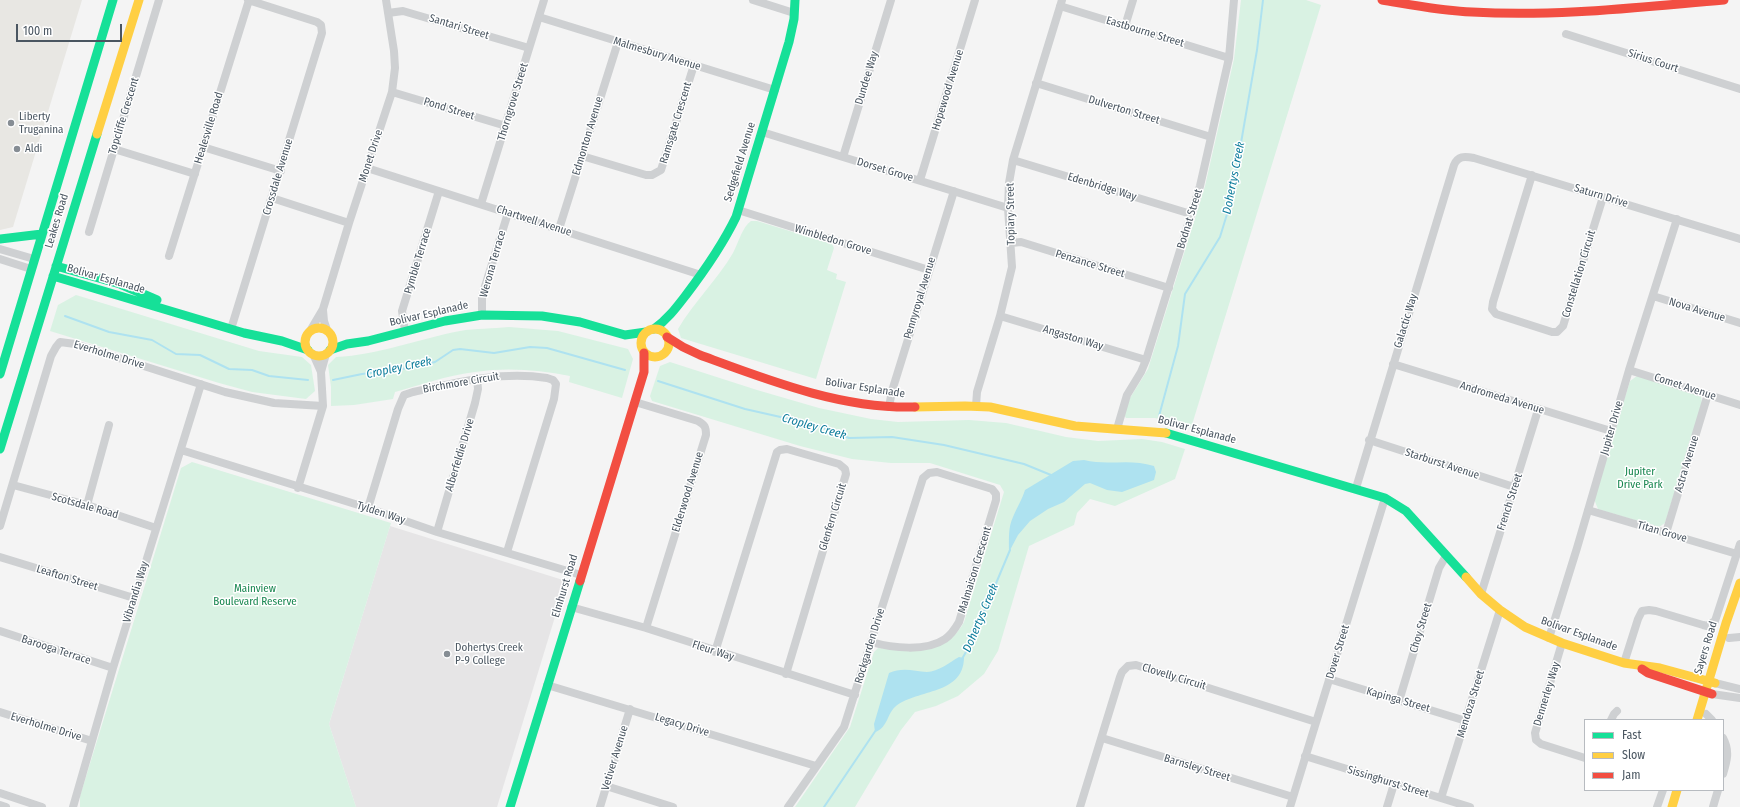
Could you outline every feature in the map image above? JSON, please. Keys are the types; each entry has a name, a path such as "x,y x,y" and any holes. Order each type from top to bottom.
{"main road":[{"name":"Leakes Road","path":"0,374 42,273 45,262 42,234 113,0"},
{"name":"Leakes Road","path":"0,449 45,262 139,0"},
{"name":"Sedgefield Avenue","path":"650,331 670,315 701,275 726,238 738,210 775,90 790,36 795,0"},
{"path":"1382,0 1436,9 1479,13 1540,13 1724,0"},
{"path":"1479,13 1481,0"},
{"path":"1490,13 1492,2"},
{"path":"0,239 42,234"},
{"name":"Bolivar Esplanade","path":"45,262 120,284 198,318"},
{"name":"Bolivar Esplanade","path":"42,273 231,329 282,341 310,352"},
{"name":"Bolivar Esplanade","path":"328,352 357,342 445,321 482,315 542,316 580,322 624,334 650,331"},
{"name":"Sedgefield Avenue","path":"667,336 670,315"},
{"path":"282,341 289,340 320,328 342,338 357,342"},
{"path":"659,330 667,336 668,347 660,356 652,357 643,350 642,338 650,331 659,330"},
{"path":"310,331 305,340 310,352 320,356 328,352 333,342 328,331"},
{"name":"Bolivar Esplanade","path":"624,334 643,350"},
{"name":"Bolivar Esplanade","path":"667,336 675,343 695,353 800,388 845,399 889,407 976,406 1006,410 1088,428 1149,430 1177,434 1356,488 1385,498 1406,511 1481,594 1500,610 1525,627 1562,643 1624,663 1660,668 1712,682"},
{"name":"Elmhurst Road","path":"510,807 644,372 643,350"},
{"name":"Bolivar Esplanade","path":"660,356 671,352 695,353"},
{"name":"Elmhurst Road","path":"644,372 660,356"},
{"name":"Sayers Road","path":"1712,682 1730,624 1740,583"},
{"name":"Sayers Road","path":"1697,719 1729,638 1730,624 1740,604"},
{"name":"Bolivar Esplanade","path":"1638,666 1648,673 1708,693"},
{"name":"Sayers Road","path":"1707,718 1708,693"},
{"path":"1672,807 1677,791"},
{"path":"1677,807 1682,791"}],"street":[{"name":"Topcliffe Crescent","path":"89,232 159,0"},
{"name":"Crossdale Avenue","path":"231,329 322,33 321,25 310,19 248,0"},
{"name":"Healesville Road","path":"169,256 204,147 248,0"},
{"name":"Monet Drive","path":"310,331 323,309 349,223 392,92 395,57 386,0"},
{"name":"Thorngrove Street","path":"481,204 544,0"},
{"path":"753,0 794,13"},
{"name":"Dundee Way","path":"843,157 891,0"},
{"name":"Hopewood Avenue","path":"920,180 975,0"},
{"path":"1125,26 1133,0"},
{"name":"Bodnat Street","path":"1117,429 1127,395 1141,372 1146,360 1200,186 1229,58 1234,0"},
{"name":"Eastbourne Street","path":"1061,3 1125,26 1229,58"},
{"name":"Topiary Street","path":"976,406 977,392 1000,316 1012,267 1012,243 1008,208 1009,183 1013,160 1061,3"},
{"name":"Santari Street","path":"388,13 404,11 529,48"},
{"name":"Malmesbury Avenue","path":"539,17 775,90"},
{"name":"Sirius Court","path":"1566,34 1740,89"},
{"name":"Edmonton Avenue","path":"558,229 618,42"},
{"name":"Ramsgate Crescent","path":"582,156 646,175 652,175 661,170 694,65"},
{"name":"Dulverton Street","path":"1036,83 1211,136"},
{"name":"Pond Street","path":"392,92 506,126"},
{"name":"Dorset Grove","path":"762,132 1008,208"},
{"path":"204,147 280,171"},
{"path":"114,149 195,174"},
{"name":"Saturn Drive","path":"1462,156 1474,158 1532,175 1740,239"},
{"name":"Galactic Way","path":"1356,488 1369,440 1454,166 1457,160 1462,156"},
{"name":"Edenbridge Way","path":"1013,160 1191,214"},
{"name":"Chartwell Avenue","path":"367,168 701,275"},
{"name":"Constellation Circuit","path":"1532,175 1492,306 1493,311 1496,314 1537,327 1554,332 1560,330 1563,326 1603,197"},
{"name":"Pymble Terrace","path":"405,331 402,311 440,191"},
{"name":"Pennyroyal Avenue","path":"889,407 892,391 954,191"},
{"path":"272,198 349,223"},
{"name":"Wimbledon Grove","path":"738,210 929,270"},
{"name":"Werona Terrace","path":"482,315 482,296 508,213"},
{"name":"Jupiter Drive","path":"1549,638 1629,370 1677,219"},
{"name":"Penzance Street","path":"1012,243 1021,242 1169,288"},
{"path":"0,249 45,262"},
{"path":"0,260 42,273"},
{"name":"Nova Avenue","path":"1653,296 1740,323"},
{"name":"Monet Drive","path":"323,309 324,321 328,331"},
{"name":"Angaston Way","path":"1000,316 1146,360"},
{"name":"Everholme Drive","path":"0,526 51,356 60,342 75,344 225,392 274,403 323,406"},
{"path":"310,352 321,372"},
{"path":"298,488 323,406 321,372 328,352"},
{"name":"Andromeda Avenue","path":"1393,364 1538,410 1611,431"},
{"name":"Comet Avenue","path":"1629,370 1740,405"},
{"name":"Birchmore Circuit","path":"368,508 398,409 404,395 477,378 504,375 534,376 553,380 556,384 554,399 507,552"},
{"name":"Alberfeldie Drive","path":"437,532 477,396 477,378"},
{"name":"Vibrandia Way","path":"74,805 112,668 201,384"},
{"name":"Astra Avenue","path":"1666,533 1708,394"},
{"name":"Elderwood Avenue","path":"635,402 698,421 704,424 706,429 646,628"},
{"name":"French Street","path":"1481,594 1538,410"},
{"path":"87,505 109,425"},
{"name":"Starburst Avenue","path":"1369,440 1514,487"},
{"name":"Glenfern Circuit","path":"714,652 777,452 787,449 839,464 845,469 846,474 786,674"},
{"name":"Tylden Way","path":"180,450 298,488 368,508 437,532 581,575"},
{"name":"Malmaison Crescent","path":"871,642 889,646 929,646 946,639 959,622 995,504 996,494 989,488 937,472 928,473"},
{"name":"Rockgarden Drive","path":"788,807 844,727 922,481 928,473"},
{"name":"Scotsdale Road","path":"13,485 87,505 156,528"},
{"name":"Dover Street","path":"1290,807 1385,498"},
{"name":"Titan Grove","path":"1588,510 1737,554"},
{"name":"Sayers Road","path":"1624,663 1642,611 1656,611 1707,626 1716,619 1740,544"},
{"name":"Choy Street","path":"1399,701 1439,568 1446,556"},
{"name":"Leafton Street","path":"0,558 134,598"},
{"name":"Fleur Way","path":"572,607 646,628 714,652 855,695"},
{"name":"Mendoza Street","path":"1441,798 1500,610"},
{"path":"1719,612 1730,624"},
{"name":"Barooga Terrace","path":"0,631 112,668"},
{"name":"Sayers Road","path":"1729,638 1740,637"},
{"name":"Dennerley Way","path":"1562,643 1535,731 1535,737 1541,744 1584,758"},
{"name":"Clovelly Circuit","path":"1082,807 1122,672 1128,666 1132,665 1316,722"},
{"name":"Kapinga Street","path":"1329,679 1466,721"},
{"path":"1712,682 1740,689"},
{"name":"Legacy Drive","path":"547,685 816,766"},
{"path":"1708,693 1723,694 1740,698"},
{"name":"Vetiver Avenue","path":"600,807 630,709"},
{"path":"1612,719 1617,711"},
{"name":"Everholme Drive","path":"0,712 92,741"},
{"name":"Barnsley Street","path":"1102,738 1292,797"},
{"path":"1724,741 1728,751 1724,771"},
{"name":"Sissinghurst Street","path":"1305,756 1470,807"},
{"path":"1387,807 1394,784"},
{"path":"606,786 674,807"},
{"path":"1657,807 1663,791"},
{"path":"1713,807 1718,791"},
{"path":"0,793 42,807"},
{"path":"0,805 6,807"}],"shaded area":[{"path":"0,0 82,0 13,227 0,230"},
{"name":"Dohertys Creek P-9 College","path":"390,526 563,580 565,584 497,807 356,807 329,724"}],"green space":[{"path":"1241,0 1306,0 1321,5 1191,428 1155,418 1126,418 1124,415 1130,398 1148,369 1205,186 1234,59"},
{"path":"751,221 757,221 832,244 834,248 827,270 837,274 836,279 846,282 816,379 681,338 678,329 727,263 745,227"},
{"path":"76,295 259,351 302,357 311,365 315,391 306,399 252,392 50,331 58,305"},
{"path":"509,327 558,331 628,349 633,359 622,398 569,382 570,376 547,372 511,369 465,373 435,380 395,392 393,399 354,405 331,406 331,387 328,365 336,357 352,356 383,350 460,331"},
{"path":"670,362 819,408 871,419 898,422 969,420 1006,423 1066,437 1098,441 1142,439 1162,442 1185,449 1175,479 1115,506 1090,499 1077,513 1074,525 1029,546 998,651 984,674 958,696 936,706 915,712 901,730 855,807 795,807 850,727 874,652 878,648 915,650 937,646 947,641 956,633 964,622 1004,492 1000,485 930,463 891,463 852,459 800,446 652,401 650,396 660,366"},
{"name":"Jupiter Drive Park","path":"1637,376 1701,396 1702,403 1665,523 1659,527 1598,509 1594,499 1630,381"},
{"name":"Mainview Boulevard Reserve","path":"192,462 391,523 329,724 356,807 80,807 80,796 181,468"}],"water":[{"path":"1084,460 1093,462 1128,462 1145,464 1154,466 1156,472 1154,480 1122,492 1107,490 1090,483 1085,484 1064,502 1048,509 1030,521 1018,535 1009,552 1010,525 1025,490 1073,461"},
{"path":"959,657 964,658 962,670 956,679 938,690 905,701 896,706 885,724 875,732 874,724 889,673 899,670 931,672 940,669"}],"waterway":[{"name":"Dohertys Creek","path":"1159,416 1178,346 1185,294 1220,237 1231,201 1257,50 1263,0"},
{"name":"Cropley Creek","path":"65,316 109,332 152,340 176,354 200,355 229,369 252,370 269,376 308,380"},
{"name":"Cropley Creek","path":"333,380 362,374 416,367 435,362 453,350 460,349 494,353 530,347 547,348 625,370"},
{"name":"Cropley Creek","path":"658,381 745,409 816,425 849,438 892,437 944,445 1024,464 1051,475"},
{"name":"Dohertys Creek","path":"962,659 971,643 1010,550"},
{"name":"Dohertys Creek","path":"824,807 876,730"}],"traffic: fast":[{"path":"0,374 113,0"},
{"path":"654,329 671,314 700,276 719,248 736,217 789,42 794,19 795,0"},
{"path":"0,449 97,134"},
{"path":"0,239 42,234"},
{"path":"56,266 120,284 157,300"},
{"path":"53,276 244,333 282,341 308,350"},
{"path":"330,350 347,344 368,341 445,321 482,315 542,316 580,322 625,335 646,332"},
{"path":"1166,433 1385,498 1406,511 1466,577"},
{"path":"510,807 580,581"}],"traffic: slow":[{"path":"97,134 139,0"},
{"path":"319,328 329,332 333,342 329,352 319,356 309,352 305,342 309,332 319,328"},
{"path":"655,329 665,333 669,343 665,353 655,357 645,353 641,343 645,333 655,329"},
{"path":"915,407 990,407 1075,426 1166,433"},
{"path":"1466,577 1481,594 1500,610 1525,627 1562,643 1624,663 1660,668 1715,683"},
{"path":"1697,719 1726,623 1740,583"},
{"path":"1672,807 1677,791"}],"traffic: jam":[{"path":"1382,0 1427,8 1504,13 1566,12 1724,0"},
{"path":"667,337 700,355 805,391 860,403 915,407"},
{"path":"580,581 644,372 644,353"},
{"path":"1642,669 1648,673 1712,694"}],"place":[{"name":"Liberty Truganina","path":"11,123"},
{"name":"Aldi","path":"17,149"},
{"name":"Dohertys Creek P-9 College","path":"447,654"}]}
